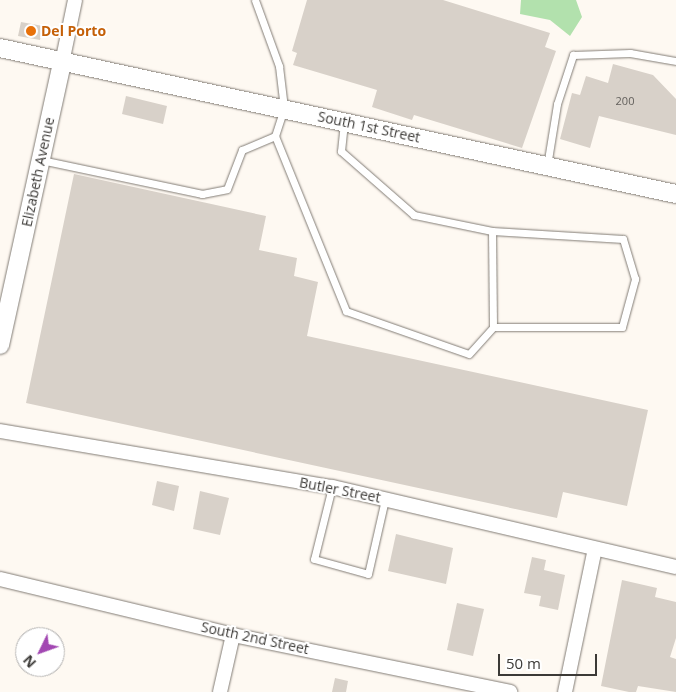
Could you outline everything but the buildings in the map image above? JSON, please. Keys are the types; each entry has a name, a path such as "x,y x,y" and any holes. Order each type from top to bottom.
{"street":[{"name":"Elizabeth Avenue","path":"0,345 75,0"},
{"name":"South 1st Street","path":"0,48 62,63 284,108 676,194"},
{"name":"Butler Street","path":"0,432 332,487 676,567"},
{"path":"565,692 596,549"},
{"name":"South 2nd Street","path":"0,579 233,634 510,692"},
{"path":"220,692 233,634"}],"lane":[{"path":"255,0 279,66 284,108 275,136 346,311 469,354 493,327 492,230"},
{"path":"547,166 557,104 573,55 630,53 676,61"},
{"path":"344,122 341,151 414,215 492,230 623,239 635,279 622,327 493,327"},
{"path":"40,160 202,194 227,189 242,150 275,136"},
{"path":"332,487 314,559 368,574 385,499"}],"green space":[{"path":"521,0 576,0 582,17 570,36 550,20 520,14"}],"place":[{"name":"Del Porto","path":"31,31"}]}
